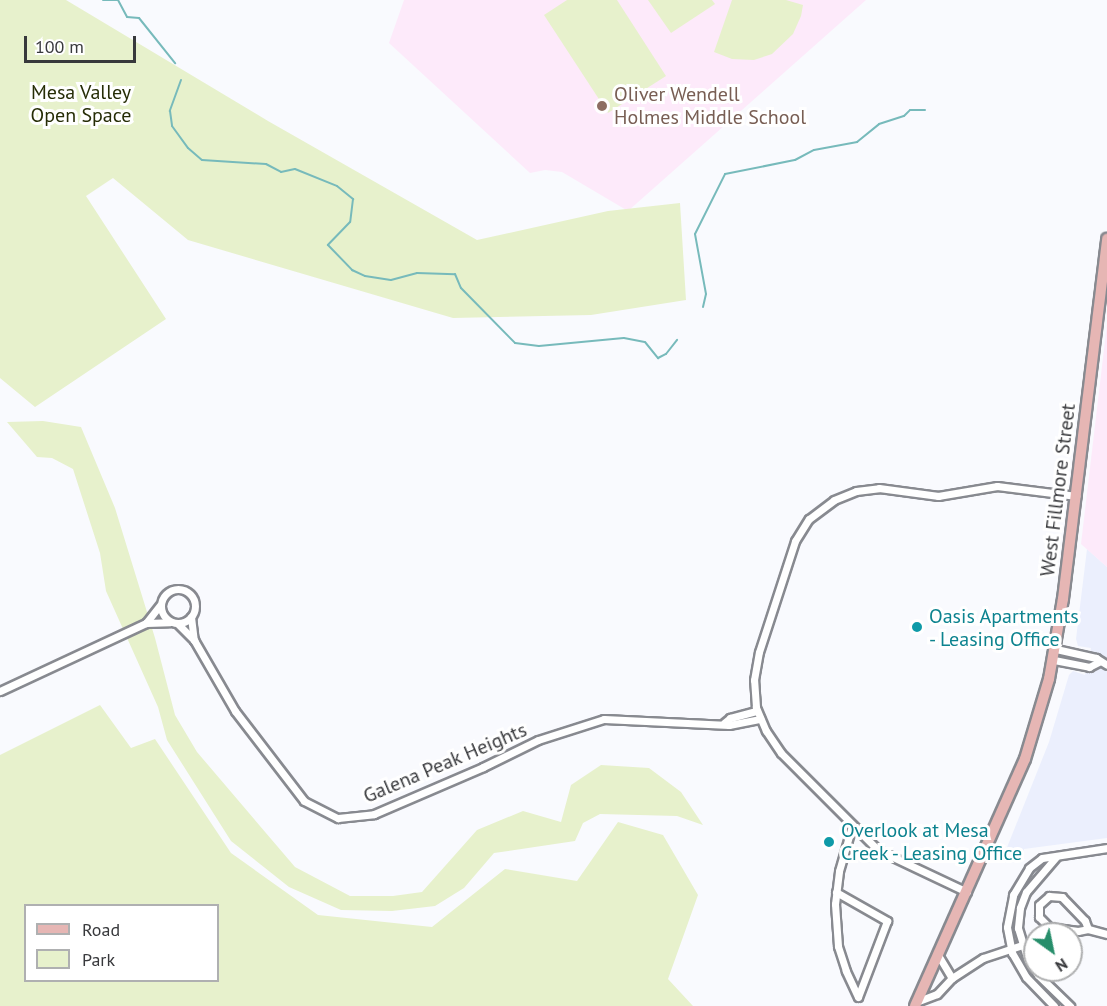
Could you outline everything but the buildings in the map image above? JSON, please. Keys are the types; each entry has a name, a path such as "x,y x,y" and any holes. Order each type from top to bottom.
{"main road":[{"name":"West Fillmore Street","path":"916,1004 1025,759 1055,654 1107,239"}],"street":[{"path":"967,892 886,856 852,826 781,753 757,711 754,694 755,665 789,557 801,529 825,505 844,495 879,488 938,496 997,486 1076,496"},
{"path":"146,623 168,591 185,591 194,601 195,610 191,617 178,624"},
{"path":"160,605 163,616 170,622"},
{"path":"191,617 194,640"},
{"path":"0,691 39,675 146,623 178,624 194,640"},
{"name":"Galena Peak Heights","path":"194,640 230,703 304,801 338,818 374,814 483,767 538,740 604,719 729,725 760,719"},
{"path":"1055,654 1089,667 1099,662 1107,665"},
{"name":"Galena Peak Heights","path":"723,723 730,718 757,711"},
{"path":"836,892 886,921 858,997 838,946 834,904 836,892 852,826"},
{"path":"1054,1006 1026,977 1011,949 1008,915 1017,886 1036,862 1042,858 1107,848"},
{"path":"1056,857 1032,884 1023,900 1018,928 1022,945 1038,975 1070,1006"},
{"path":"1088,929 1085,921 1062,897 1049,896 1039,905 1039,917 1049,927 1078,931 1088,929 1107,934"},
{"path":"916,1004 937,994 952,978 983,958 1022,945"},
{"path":"938,955 952,978"}],"shaded area":[{"name":"Oliver Wendell Holmes Middle School","path":"404,0 866,0 628,211 562,172 545,170 530,173 389,43"},
{"path":"1107,324 1107,567 1081,544"},
{"path":"1087,549 1107,567 1107,838 1024,849 1024,853 1013,860 1006,850 1049,742 1069,675 1073,671 1085,675 1091,648 1078,646 1076,639"}],"green space":[{"name":"Mesa Valley Open Space","path":"0,0 66,0 268,121 477,240 608,211 680,203 686,300 591,315 453,318 188,240 113,178 86,196 166,319 35,407 0,378"},
{"path":"567,0 617,0 666,76 608,113 544,15"},
{"path":"648,0 712,0 715,4 671,33"},
{"path":"732,0 786,0 803,5 793,34 772,54 754,60 732,59 714,52"},
{"path":"43,421 81,427 115,508 155,638 175,715 197,752 295,867 350,896 393,896 422,892 477,830 523,811 561,822 571,785 601,765 649,768 681,792 703,825 677,816 600,814 583,823 575,841 494,853 464,888 435,906 392,911 341,910 289,887 231,841 167,740 158,707 106,591 100,553 73,469 52,458 37,457 7,422"},
{"path":"100,705 131,748 155,739 231,853 318,915 432,927 505,869 577,881 618,822 663,835 698,895 668,979 693,1006 0,1006 0,755"}],"waterway":[{"path":"103,0 118,0 127,17 139,18 175,63"},
{"path":"181,80 170,111 172,126 188,148 202,160 266,164 281,172 295,169 337,186 353,199 350,222 328,245 352,270 365,276 391,280 417,273 455,274 461,288 515,343 539,346 624,338 645,342 658,358 666,354 677,340"},
{"path":"703,307 706,294 695,234 725,174 795,160 814,150 857,142 879,124 904,116 910,110 925,110"}],"place":[{"name":"Oliver Wendell Holmes Middle School","path":"602,106"},
{"name":"Oasis Apartments - Leasing Office","path":"917,627"},
{"name":"Overlook at Mesa Creek - Leasing Office","path":"829,842"}]}
